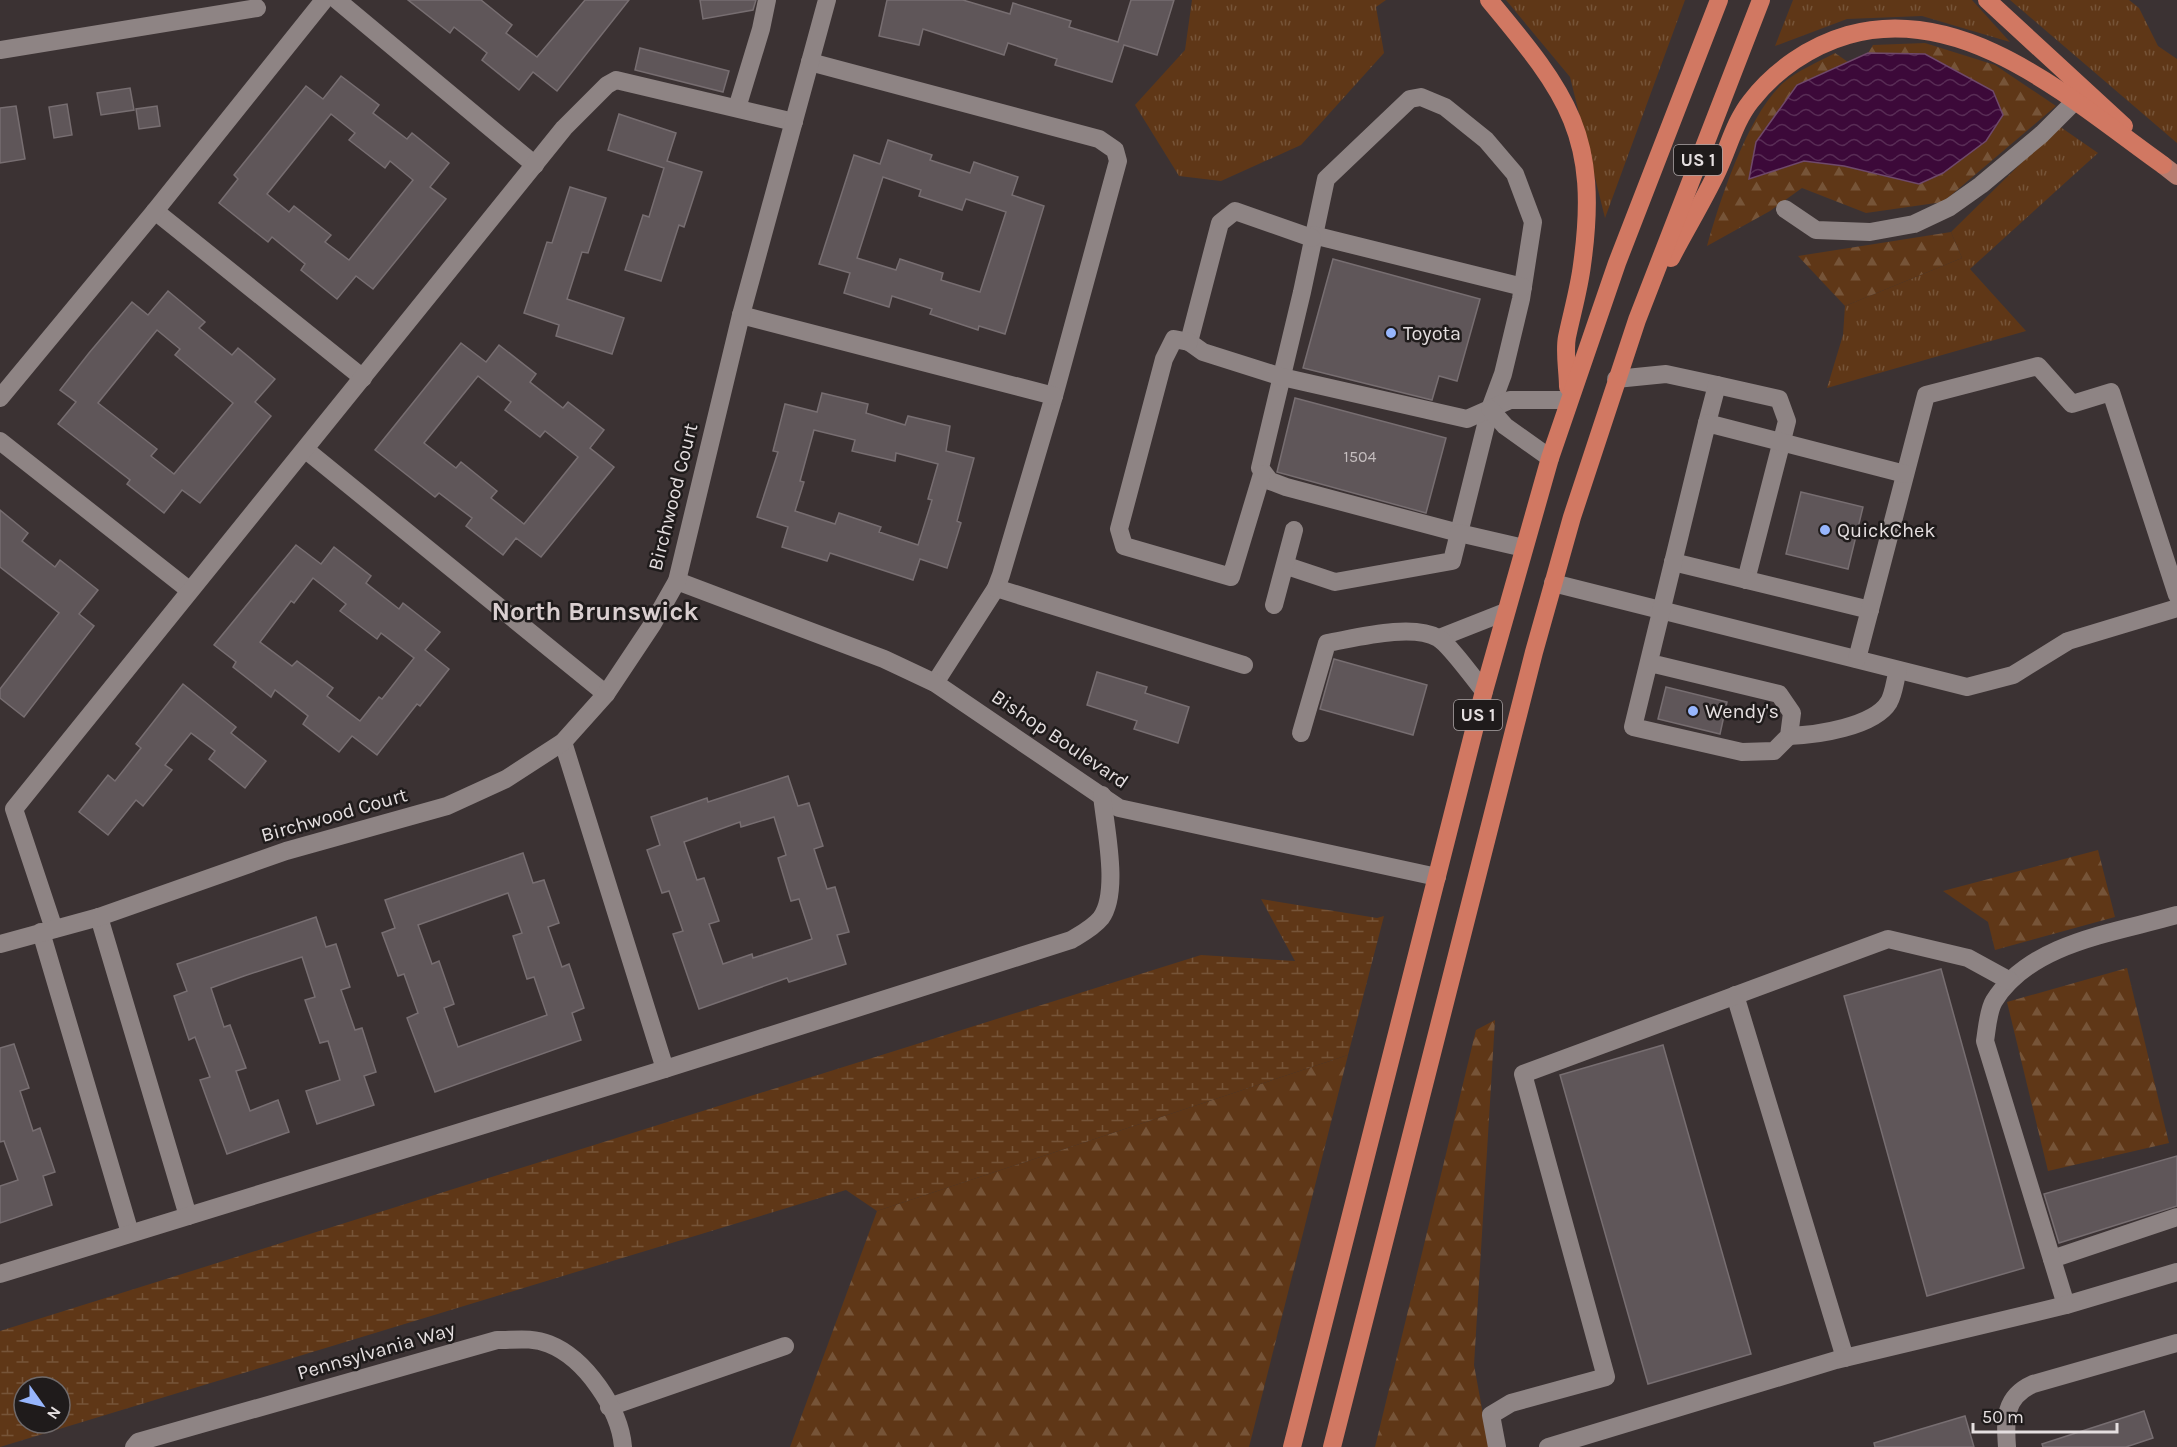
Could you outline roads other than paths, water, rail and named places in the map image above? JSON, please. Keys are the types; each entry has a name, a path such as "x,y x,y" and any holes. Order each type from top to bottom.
{"highway":[{"path":"1489,0 1542,64 1559,90 1574,123 1584,160 1587,198 1585,242 1567,339 1569,400"},
{"name":"US 1","path":"1292,1447 1484,691 1550,458 1666,131 1719,0"},
{"name":"US 1","path":"1332,1447 1553,583 1616,379 1637,320 1761,0"},
{"path":"1987,0 2086,89 2170,171"},
{"path":"1637,320 1718,170 1743,113 1776,75 1820,45 1848,35 1877,29 1932,31 2001,56 2074,102 2170,171"}],"street":[{"path":"0,398 155,211 324,0"},
{"path":"337,0 535,165"},
{"path":"737,108 761,30 766,0"},
{"name":"Birchwood Court","path":"0,944 99,917 286,851 447,806 506,778 563,742 606,694 652,625 677,581 741,315 827,0"},
{"path":"0,50 257,8"},
{"path":"810,62 1099,139 1114,150 1118,161 1054,396 996,588 935,683"},
{"path":"130,1233 47,930 7,803 306,450 564,128 607,85 616,80 794,122"},
{"path":"1287,566 1335,582 1452,561 1459,533 1490,409 1503,375 1522,293 1533,222 1515,174 1466,122 1445,107 1421,97 1410,99 1326,178 1260,468 1262,474 1270,481 1286,487 1459,533 1524,548"},
{"path":"1785,209 1816,230 1870,232 1914,224 1950,207 1981,185 2042,134 2074,102"},
{"path":"155,211 363,378"},
{"path":"1189,342 1220,224 1235,211 1313,236 1522,293"},
{"path":"741,315 1054,396"},
{"path":"1262,474 1231,577 1124,546 1119,529 1164,359 1174,339 1189,342 1203,352 1282,377 1467,419 1510,400 1569,400"},
{"path":"1857,659 1926,395 2038,366 2072,404 2111,392 2177,596"},
{"path":"1616,379 1666,374 1779,399 1786,421 1746,580"},
{"path":"1650,663 1779,694 1792,713 1789,736 1774,751 1742,752 1633,726 1717,385"},
{"path":"1490,409 1505,426 1550,458"},
{"path":"1707,423 1905,474"},
{"path":"0,441 189,590"},
{"path":"306,450 606,694"},
{"path":"1274,605 1287,566 1294,530"},
{"path":"1673,562 1870,610"},
{"name":"Bishop Boulevard","path":"677,581 884,659 935,683 1119,807 1437,877"},
{"path":"1553,583 1661,612 1967,687 2013,675 2068,640 2177,608"},
{"path":"996,588 1244,665"},
{"path":"1439,638 1505,612"},
{"path":"1300,734 1327,643 1378,634 1418,632 1439,638 1484,691"},
{"path":"1789,736 1817,735 1878,716 1890,701 1898,670"},
{"path":"563,742 665,1069"},
{"path":"0,1274 1056,946 1094,926 1105,912 1110,886 1102,795"},
{"path":"2066,1305 1985,1041 1993,1003 2016,973 2061,948 2177,915"},
{"path":"99,917 188,1216"},
{"path":"1497,1447 1491,1415 1510,1403 1606,1377 1523,1074 1888,939 1968,958 2010,981"},
{"path":"1735,995 1845,1358"},
{"path":"2052,1259 2177,1217"},
{"path":"1548,1447 1845,1358 2066,1305 2177,1272"},
{"name":"Pennsylvania Way","path":"134,1447 138,1442 497,1340 533,1339 566,1353 581,1366 618,1421 622,1447"},
{"path":"2007,1447 2007,1409 2019,1392 2033,1384 2177,1343"},
{"path":"609,1407 785,1346"}],"water":[{"path":"1868,53 1925,54 1993,91 2003,115 1986,141 1943,173 1919,184 1844,166 1804,161 1749,179 1756,142 1797,85"}],"place":[{"name":"Toyota","path":"1391,333"},
{"name":"QuickChek","path":"1825,530"},
{"name":"Wendy's","path":"1693,711"}],"district":[{"name":"North Brunswick","path":"595,611"}]}
